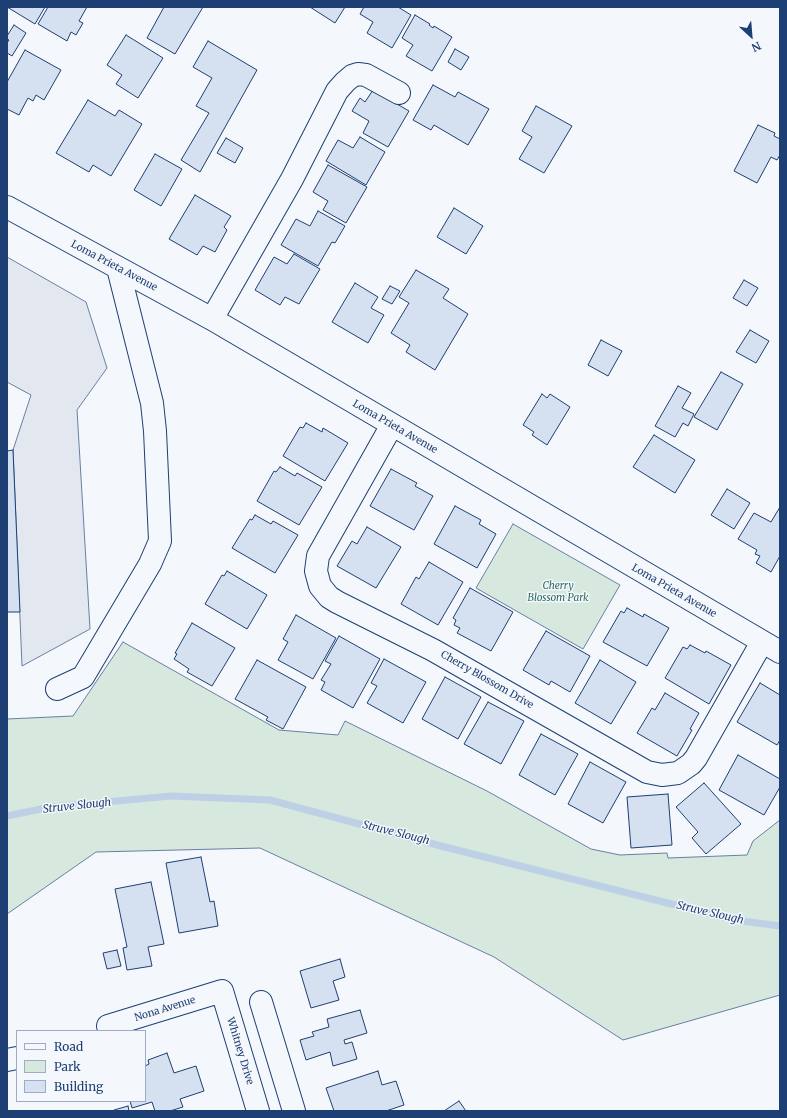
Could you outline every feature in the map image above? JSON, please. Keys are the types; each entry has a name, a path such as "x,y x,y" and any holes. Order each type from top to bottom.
{"street":[{"path":"212,319 292,179 337,91 352,76 358,74 366,75 400,93"},
{"name":"Loma Prieta Avenue","path":"7,207 212,319 771,647"},
{"path":"57,689 83,677 150,564 160,541 155,431 152,403 118,268"},
{"name":"Cherry Blossom Drive","path":"392,425 318,556 316,571 320,586 329,597 337,602 434,650 647,772 662,775 678,773 691,764 771,647"},
{"name":"Nona Avenue","path":"108,1026 222,991"},
{"name":"Whitney Drive","path":"222,991 258,1111"},
{"path":"261,1002 294,1111"}],"green space":[{"name":"Cherry Blossom Park","path":"513,524 620,585 583,649 476,588"},
{"path":"123,642 279,730 338,735 345,721 487,791 591,849 620,855 667,853 668,858 747,855 753,841 780,820 780,995 623,1040 494,957 260,848 96,852 7,914 7,719 73,716"}],"shaded area":[{"path":"7,257 86,302 107,368 77,410 90,629 22,666 13,450 31,395 7,382"}],"building":[{"path":"7,7 45,7 35,24"},
{"path":"48,7 87,7 79,21 83,23 76,35 71,32 67,41 38,24"},
{"path":"164,7 203,7 175,54 147,38"},
{"path":"310,7 345,7 335,23"},
{"path":"364,7 398,7 411,15 392,48 367,33 373,22 360,14"},
{"path":"415,15 430,24 429,25 433,28 434,26 452,37 432,71 406,56 413,45 402,38"},
{"path":"14,25 26,33 12,56 7,53 7,43 9,40 7,39 7,36"},
{"path":"126,35 163,58 138,98 116,84 122,75 107,65"},
{"path":"208,41 257,70 200,172 181,160 209,113 196,106 212,78 193,67"},
{"path":"455,49 469,57 461,70 448,62"},
{"path":"25,50 61,70 44,100 36,95 33,101 28,98 19,115 7,109 7,82"},
{"path":"433,85 455,97 458,92 489,109 468,145 434,125 431,130 413,120"},
{"path":"373,90 409,111 388,147 363,133 369,121 352,111 360,98 365,102"},
{"path":"88,100 115,116 119,110 142,124 111,176 93,165 89,172 56,153"},
{"path":"536,106 572,126 544,173 519,159 532,137 522,131"},
{"path":"758,125 775,133 774,136 780,139 780,155 777,160 771,157 757,183 734,171"},
{"path":"360,137 385,152 366,185 326,161 338,140 353,148"},
{"path":"226,138 243,148 235,163 217,153"},
{"path":"155,154 182,169 161,206 134,190"},
{"path":"328,165 367,187 346,223 323,210 328,201 313,192"},
{"path":"195,195 231,216 224,227 227,230 215,252 203,246 197,255 169,239"},
{"path":"454,208 483,226 466,254 437,237"},
{"path":"318,211 345,226 335,243 332,242 318,266 281,245 296,219 310,226"},
{"path":"294,254 320,269 299,304 285,297 280,305 255,290 274,257 287,264"},
{"path":"416,270 449,289 443,298 468,314 435,370 406,352 410,345 391,333 409,303 399,297"},
{"path":"744,280 758,288 747,306 733,298"},
{"path":"355,283 378,297 371,308 384,315 368,343 332,322"},
{"path":"390,286 400,291 392,304 382,299"},
{"path":"750,330 769,341 756,363 736,352"},
{"path":"601,340 622,351 608,376 588,365"},
{"path":"721,372 743,384 717,430 694,417"},
{"path":"678,386 691,393 682,408 694,414 688,426 683,423 675,437 655,426"},
{"path":"542,394 547,398 550,394 570,407 547,445 532,435 534,432 523,425"},
{"path":"306,423 322,432 323,428 348,443 325,481 283,456 300,427 303,428"},
{"path":"654,435 695,460 675,493 633,467"},
{"path":"13,450 20,612 7,612 7,451"},
{"path":"280,467 295,476 297,473 322,487 299,525 257,501 274,471 276,472"},
{"path":"391,469 417,483 415,486 433,496 414,530 370,506"},
{"path":"727,489 750,503 734,529 711,515"},
{"path":"455,506 481,520 479,524 496,534 477,568 434,544"},
{"path":"780,507 780,556 771,572 756,563 760,556 755,554 757,550 738,539 754,513 771,522"},
{"path":"255,515 271,524 273,521 298,535 275,573 232,548 250,519 252,520"},
{"path":"367,527 401,547 376,588 337,566 352,541 357,544"},
{"path":"429,562 463,582 438,625 401,604 416,577 419,579"},
{"path":"227,571 267,595 247,629 205,604 222,575 224,576"},
{"path":"470,588 513,612 491,651 457,633 460,628 454,625 456,620 453,618"},
{"path":"627,608 643,617 644,614 669,628 647,666 603,642 621,611 624,613"},
{"path":"296,615 336,638 313,679 278,660 288,642 283,639"},
{"path":"192,623 235,648 212,686 187,672 189,669 174,659 177,654 175,653"},
{"path":"546,631 590,656 570,692 551,681 549,685 523,670"},
{"path":"339,636 380,659 353,708 321,690 325,682 321,680 331,664 325,661"},
{"path":"690,645 705,653 706,651 731,665 709,704 665,678 683,647 687,649"},
{"path":"384,659 426,682 403,723 367,703 377,686 371,683"},
{"path":"257,660 306,687 283,729 266,720 268,717 235,699"},
{"path":"600,660 636,682 611,724 575,703"},
{"path":"445,677 481,697 458,739 422,719"},
{"path":"760,683 780,695 780,740 777,745 737,722"},
{"path":"665,693 699,713 690,729 692,730 677,756 637,733 652,708 655,710"},
{"path":"488,702 524,721 501,764 464,744"},
{"path":"541,734 578,754 555,795 519,775"},
{"path":"738,755 780,779 780,787 764,815 719,790"},
{"path":"590,762 626,782 603,823 568,804"},
{"path":"704,783 741,824 706,854 692,838 698,832 676,807"},
{"path":"668,794 672,845 631,848 627,797"},
{"path":"201,857 210,902 214,901 218,926 179,933 166,863"},
{"path":"151,882 164,944 148,947 152,966 127,970 123,948 127,947 115,889"},
{"path":"117,950 121,966 107,969 103,953"},
{"path":"340,959 345,977 333,981 339,1000 311,1008 300,971"},
{"path":"360,1010 367,1033 344,1040 345,1044 352,1042 357,1059 333,1066 330,1052 306,1060 300,1040 314,1036 312,1032 329,1027 327,1019"},
{"path":"167,1053 174,1073 196,1066 204,1091 180,1099 183,1107 170,1111 155,1111 152,1102 132,1108 130,1102 146,1102 146,1066 149,1064 148,1060"},
{"path":"378,1071 382,1085 396,1081 404,1105 386,1111 334,1111 326,1088"},
{"path":"459,1101 466,1111 444,1111"},
{"path":"128,1106 129,1111 114,1111 114,1110"}],"waterway":[{"name":"Struve Slough","path":"7,816 51,807 171,796 270,800 441,846 735,920 780,926"}]}
